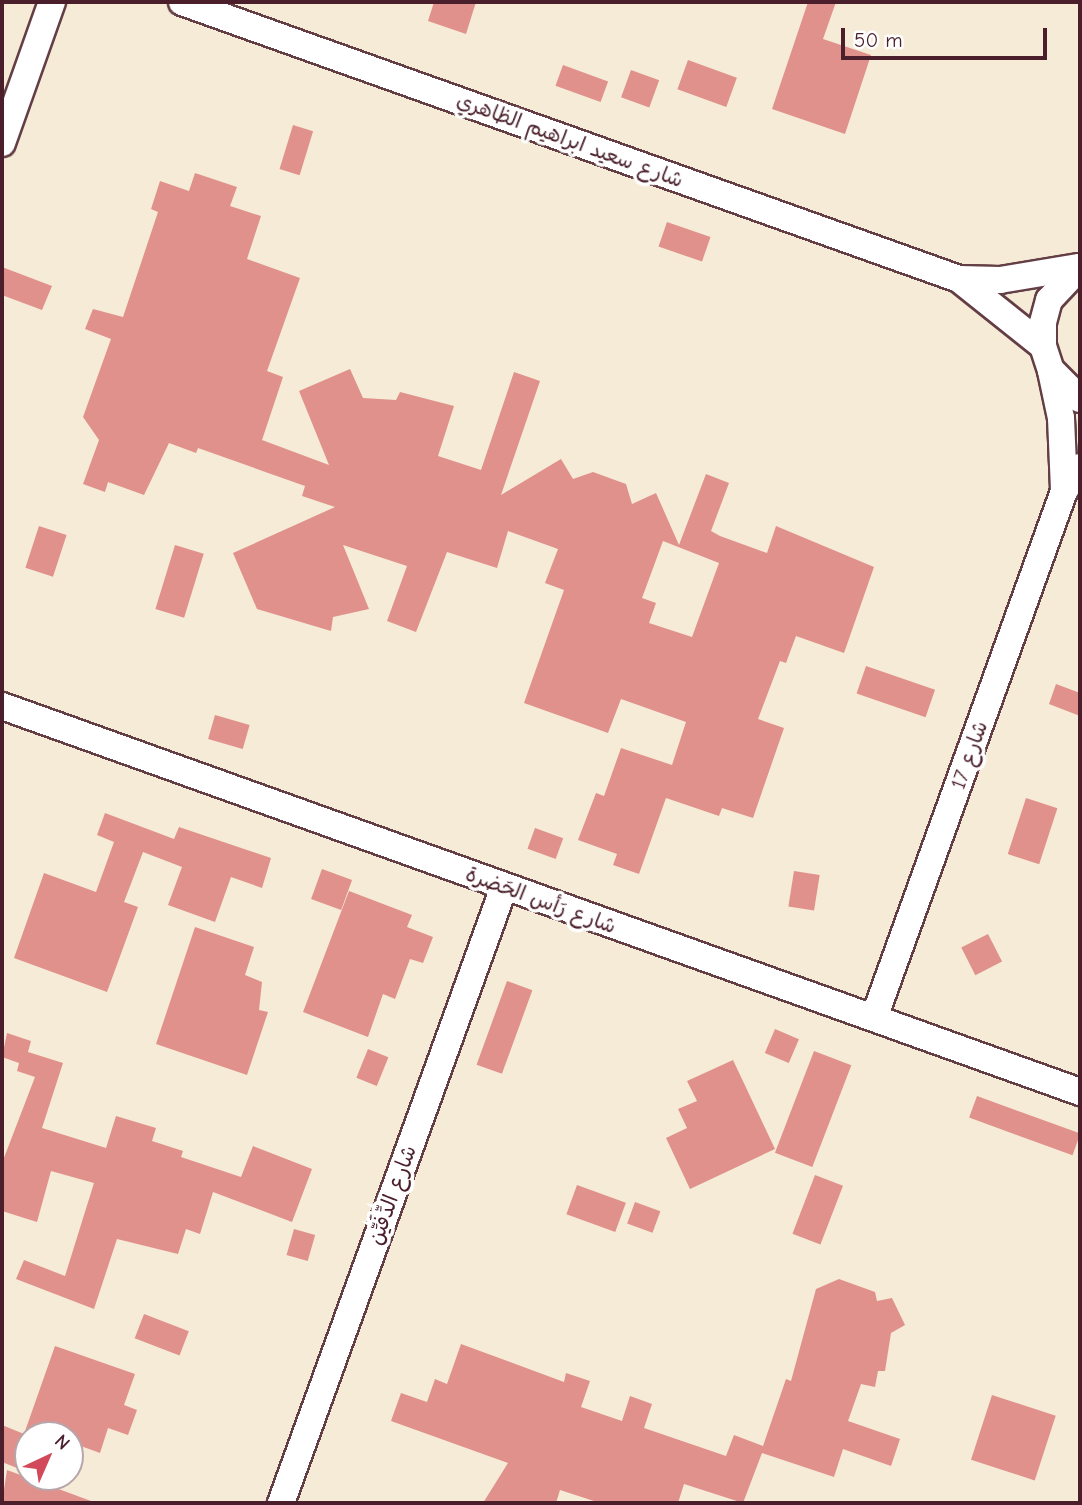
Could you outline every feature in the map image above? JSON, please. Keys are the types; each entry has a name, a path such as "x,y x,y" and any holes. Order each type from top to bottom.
{"street":[{"path":"2,143 52,2"},
{"name":"شارع سعيد ابراهيم الظاهري","path":"182,2 959,279 1000,281 1080,267"},
{"name":"شارع 17","path":"1064,491 1061,418 1047,358 1043,323 1049,300 1080,267"},
{"name":"شارع سعيد ابراهيم الظاهري","path":"959,279 1047,358 1080,398"},
{"name":"شارع 17","path":"874,1018 1064,491 1080,467"},
{"name":"شارع رَأس الحَضرة","path":"2,706 1080,1093"},
{"name":"شارع الدِّفَيِّن","path":"281,1503 504,887"}],"building":[{"path":"434,2 476,2 466,34 428,21"},
{"path":"808,2 836,2 823,39 871,55 845,134 772,109"},
{"path":"688,60 737,78 726,107 677,89"},
{"path":"563,65 608,81 601,102 555,86"},
{"path":"631,70 659,80 649,108 621,97"},
{"path":"293,125 313,131 300,175 280,169"},
{"path":"195,173 237,187 230,206 261,216 247,259 300,278 267,371 283,377 262,440 329,465 299,391 350,369 363,398 396,400 400,392 454,406 438,456 481,470 514,372 540,381 501,495 561,459 573,479 593,472 626,484 632,504 656,493 679,545 706,474 729,483 711,531 720,536 767,553 776,526 874,567 844,653 796,636 786,663 780,661 758,719 784,728 753,818 722,808 719,816 666,798 639,874 613,865 617,854 578,840 596,793 604,796 621,748 672,765 686,722 621,699 608,733 524,703 564,590 545,583 558,549 508,531 497,568 447,552 416,632 387,621 407,566 343,545 369,609 333,617 331,631 257,609 233,553 335,507 302,496 305,486 198,448 196,453 169,443 144,495 108,482 105,492 83,484 99,440 83,417 111,339 85,329 93,309 123,317 158,212 151,209 160,181 189,191","holes":["663,541 719,563 692,637 649,623 656,603 642,598"]},
{"path":"667,222 710,237 702,262 659,247"},
{"path":"2,267 52,286 42,310 2,295"},
{"path":"39,526 67,535 53,577 25,568"},
{"path":"175,545 204,554 184,618 155,609"},
{"path":"866,666 935,690 926,717 857,693"},
{"path":"1056,684 1080,693 1080,716 1049,704"},
{"path":"215,715 250,725 243,749 208,739"},
{"path":"1026,798 1057,808 1039,864 1008,854"},
{"path":"105,813 174,839 179,827 271,858 262,888 231,877 215,922 168,905 182,867 143,852 124,902 138,907 107,992 14,958 44,873 96,892 114,842 97,835"},
{"path":"535,828 563,838 556,859 527,849"},
{"path":"322,869 352,880 341,910 311,899"},
{"path":"794,871 820,875 814,911 788,907"},
{"path":"349,891 412,915 407,927 433,937 423,963 410,959 395,999 383,994 368,1037 303,1012"},
{"path":"195,927 254,947 245,975 262,982 259,1010 268,1012 247,1075 156,1044"},
{"path":"988,934 1002,962 975,975 961,948"},
{"path":"507,981 532,990 502,1074 477,1065"},
{"path":"775,1029 799,1039 789,1063 765,1053"},
{"path":"7,1033 31,1041 28,1052 63,1063 42,1128 106,1148 116,1116 156,1128 152,1141 183,1151 181,1157 241,1177 253,1146 312,1169 292,1222 213,1192 200,1234 186,1229 178,1254 117,1239 94,1309 16,1279 24,1260 65,1276 94,1183 51,1171 37,1222 2,1211 2,1163 35,1077 17,1071 19,1063 2,1057"},
{"path":"368,1049 388,1057 377,1086 356,1078"},
{"path":"814,1051 851,1065 812,1167 775,1153"},
{"path":"733,1060 775,1149 690,1189 666,1138 687,1128 678,1109 697,1101 687,1081"},
{"path":"977,1096 1080,1133 1072,1155 969,1118"},
{"path":"815,1175 843,1186 820,1245 792,1234"},
{"path":"577,1185 626,1203 615,1232 566,1214"},
{"path":"635,1202 660,1211 653,1233 627,1224"},
{"path":"294,1229 315,1235 308,1261 287,1255"},
{"path":"839,1279 875,1292 877,1301 892,1298 905,1325 891,1333 885,1371 878,1371 875,1387 861,1384 848,1421 900,1439 891,1466 843,1449 834,1477 762,1453 743,1503 684,1484 678,1503 600,1503 560,1490 556,1503 483,1503 508,1463 391,1421 401,1393 427,1402 435,1379 447,1384 461,1344 564,1382 566,1373 590,1381 581,1407 622,1421 630,1396 652,1404 644,1428 726,1456 734,1435 763,1446 786,1379 791,1381 816,1289"},
{"path":"144,1314 189,1331 179,1355 135,1338"},
{"path":"55,1346 135,1374 124,1405 137,1410 128,1435 108,1428 100,1453 84,1447 84,1421 29,1421"},
{"path":"992,1395 1056,1416 1035,1480 971,1460"},
{"path":"2,1425 14,1430 14,1467 2,1462"},
{"path":"7,1470 14,1473 14,1491 64,1491 91,1501 90,1503 2,1503"}]}
